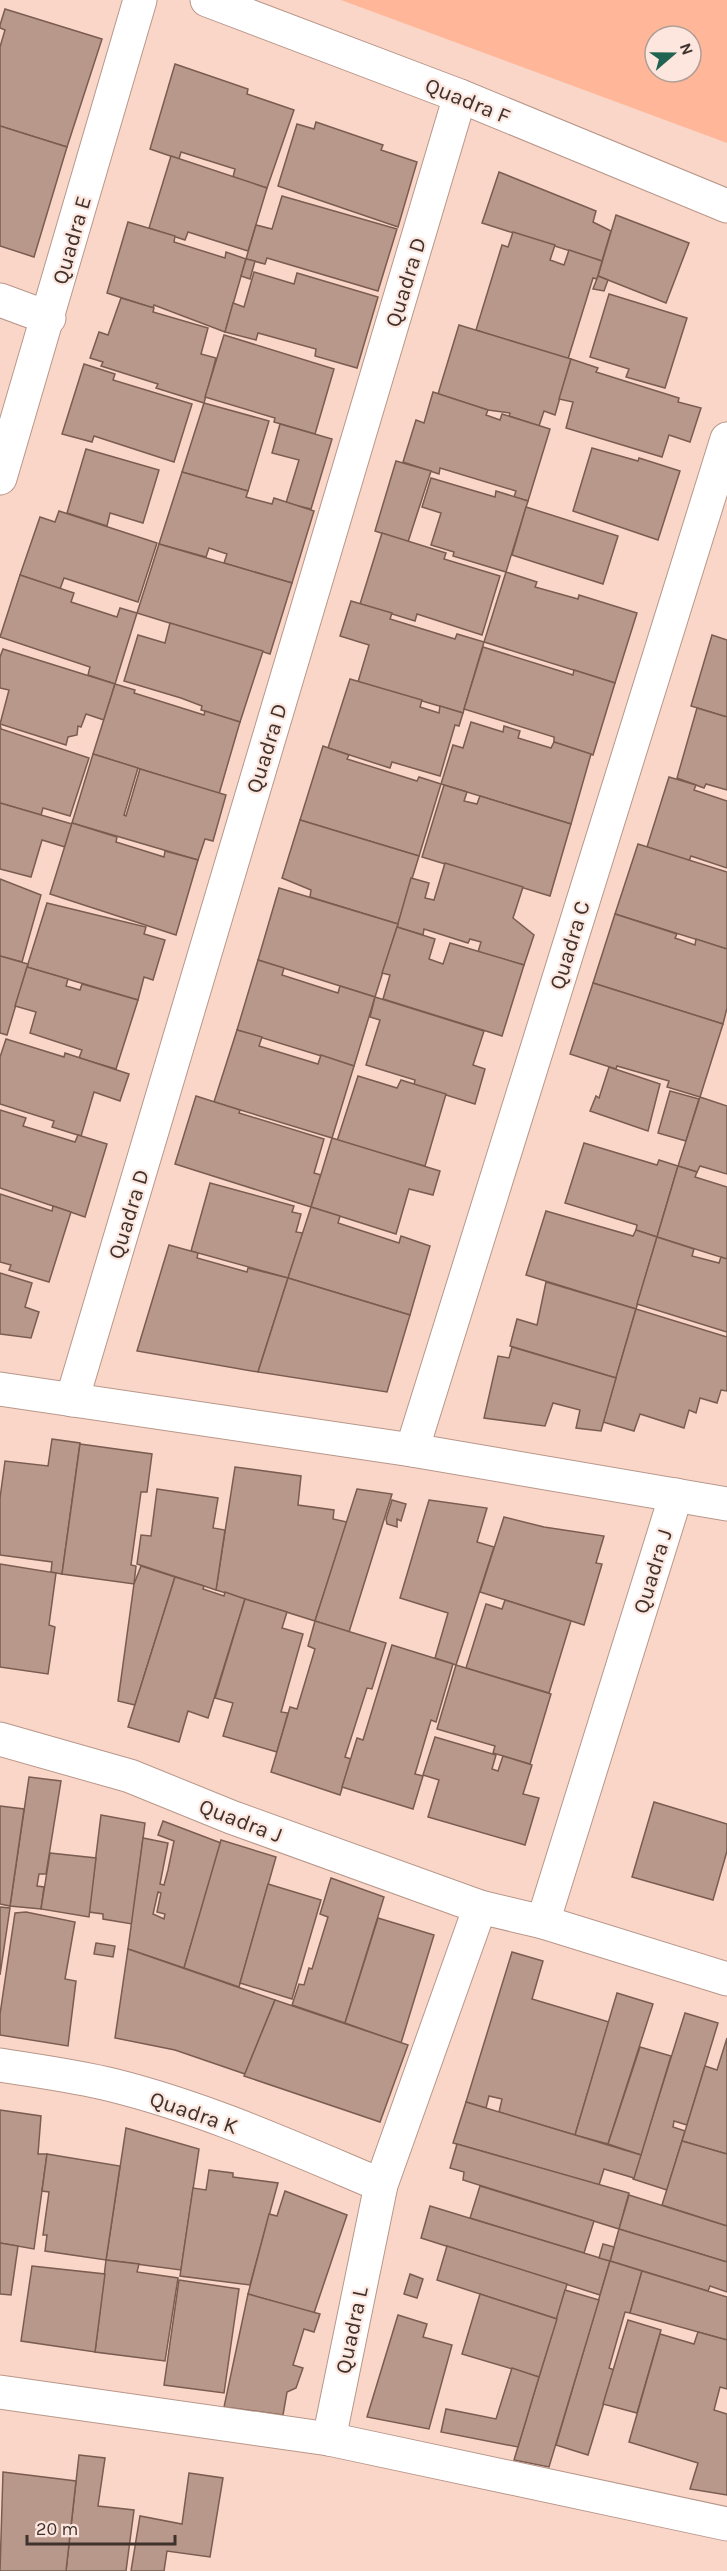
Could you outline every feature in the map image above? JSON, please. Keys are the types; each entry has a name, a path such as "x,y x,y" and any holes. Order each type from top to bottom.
{"street":[{"name":"Quadra E","path":"0,478 49,318 140,0"},
{"name":"Quadra F","path":"207,0 460,96 727,206"},
{"name":"Quadra D","path":"72,1400 460,96"},
{"path":"0,300 49,318"},
{"name":"Quadra C","path":"411,1450 727,440"},
{"path":"0,1389 411,1450 727,1504"},
{"name":"Quadra J","path":"543,1922 676,1495"},
{"name":"Quadra J","path":"0,1739 130,1776 231,1817 480,1907 543,1922 727,1979"},
{"name":"Quadra L","path":"329,2439 381,2185 480,1907"},
{"name":"Quadra K","path":"0,2066 112,2085 171,2103 264,2136 381,2185"},
{"path":"0,2392 329,2439 727,2524"}],"shaded area":[{"path":"341,0 727,0 727,143"}],"building":[{"path":"5,9 102,39 67,147 0,126 0,47 5,30 0,28 0,25"},
{"path":"175,64 248,89 247,94 294,110 267,188 233,177 235,169 181,152 179,159 150,149"},
{"path":"316,122 383,145 381,150 417,162 398,227 278,186 297,124 314,129"},
{"path":"0,126 67,147 34,257 0,246"},
{"path":"171,156 267,188 248,251 188,232 185,240 149,228"},
{"path":"499,172 596,211 593,222 611,231 602,261 482,223"},
{"path":"282,196 397,229 378,291 267,258 265,264 246,259 256,225 272,229"},
{"path":"616,215 689,243 666,303 598,276"},
{"path":"128,222 175,236 174,242 225,258 226,252 246,259 225,332 154,305 153,308 107,293"},
{"path":"513,232 555,245 550,260 564,265 569,250 602,261 597,279 593,278 568,359 476,330 502,245 508,247"},
{"path":"246,259 255,261 250,279 241,276"},
{"path":"254,272 294,284 297,273 378,297 357,368 315,356 316,349 258,333 256,340 225,332 233,303 244,307"},
{"path":"598,276 608,280 604,291 593,289"},
{"path":"609,294 687,318 665,388 626,377 629,369 590,357"},
{"path":"121,298 154,308 153,312 208,328 201,354 216,358 204,403 156,388 158,384 101,366 103,362 90,358 99,332 108,335"},
{"path":"459,325 571,359 555,415 544,411 539,426 509,416 510,413 488,410 438,394"},
{"path":"224,335 334,369 315,434 274,422 275,418 205,397"},
{"path":"571,359 598,368 596,372 679,398 678,402 701,408 690,442 669,435 662,457 566,428 573,402 559,399"},
{"path":"84,364 115,374 113,380 192,404 174,462 94,436 92,442 62,434"},
{"path":"433,392 488,410 486,415 500,420 502,414 550,429 528,501 514,497 516,491 440,468 439,474 403,462 416,420 424,423"},
{"path":"204,403 269,421 248,491 182,472"},
{"path":"280,424 332,439 311,509 286,503 299,460 272,453"},
{"path":"592,448 638,461 639,458 680,471 658,540 573,511"},
{"path":"86,449 159,470 143,523 110,513 107,526 67,513"},
{"path":"396,461 431,471 408,542 375,531"},
{"path":"182,472 248,491 246,497 272,504 274,498 314,511 292,583 224,563 227,554 209,548 206,557 159,544"},
{"path":"431,478 495,497 496,491 528,501 506,572 453,556 454,552 431,545 441,513 422,507"},
{"path":"526,507 618,536 603,584 512,555"},
{"path":"59,511 157,543 138,602 64,578 60,589 20,575 40,517 55,522"},
{"path":"382,533 446,553 444,559 500,576 482,635 417,614 415,621 360,604"},
{"path":"159,544 292,583 270,654 137,613"},
{"path":"506,572 537,582 535,587 578,599 579,595 637,613 615,683 484,642"},
{"path":"20,575 74,593 71,602 117,617 120,608 137,613 115,684 88,675 90,667 0,637"},
{"path":"351,601 392,613 390,619 455,639 457,634 484,642 463,713 358,682 369,645 340,636"},
{"path":"170,623 263,651 240,722 201,710 202,706 181,698 124,681 138,635 165,643"},
{"path":"712,635 727,640 727,717 691,706"},
{"path":"483,647 573,675 574,670 615,683 593,755 554,742 554,737 464,709"},
{"path":"3,649 115,684 104,720 86,714 81,727 78,726 77,735 68,737 66,745 0,724 9,690 0,688 0,657"},
{"path":"350,679 422,700 420,707 439,713 440,706 463,713 459,726 455,725 440,776 392,762 390,768 328,748"},
{"path":"115,684 135,690 134,693 204,715 205,711 240,722 219,794 93,754"},
{"path":"697,708 727,717 727,790 706,784 704,788 677,778"},
{"path":"471,722 503,732 504,726 520,731 518,738 551,748 554,742 591,754 571,824 441,784 453,745 463,748"},
{"path":"0,724 1,729 89,758 70,816 43,808 41,815 0,803"},
{"path":"323,746 349,755 347,759 417,781 419,777 441,784 419,856 300,820"},
{"path":"93,754 138,768 124,815 126,816 140,769 226,795 213,841 205,839 198,860 72,823"},
{"path":"669,777 696,785 694,790 727,801 727,868 691,856 689,861 647,847"},
{"path":"444,785 467,792 464,801 477,804 480,796 571,824 550,896 422,857"},
{"path":"0,803 72,824 65,847 42,840 31,877 0,869"},
{"path":"300,820 419,856 398,924 310,897 311,890 282,878"},
{"path":"72,823 117,837 116,842 164,857 165,851 198,860 176,935 50,894"},
{"path":"638,844 727,872 727,949 615,914"},
{"path":"445,863 523,887 513,918 534,935 524,965 478,952 481,942 470,939 468,943 424,929 423,935 397,927 411,878 429,883 425,898 434,900"},
{"path":"0,879 41,895 22,962 0,956"},
{"path":"279,888 398,924 375,997 258,960"},
{"path":"47,903 146,927 144,934 165,940 153,980 144,977 138,1000 27,967"},
{"path":"615,914 677,934 675,938 695,945 696,939 727,949 727,1008 723,1024 593,983"},
{"path":"397,927 435,939 429,959 443,964 450,943 524,965 502,1036 383,999 390,975 382,973"},
{"path":"0,956 28,964 7,1035 0,1033"},
{"path":"258,960 284,968 282,975 338,993 340,986 375,997 354,1066 237,1030"},
{"path":"27,967 68,979 66,986 80,990 82,984 138,1000 116,1069 79,1058 82,1050 30,1033 36,1012 15,1006"},
{"path":"593,983 723,1024 700,1097 667,1087 669,1081 617,1066 616,1069 570,1054"},
{"path":"375,997 484,1031 473,1065 485,1069 475,1104 414,1085 415,1080 366,1065 380,1020 370,1017"},
{"path":"237,1030 262,1037 259,1046 318,1064 321,1055 354,1066 332,1138 214,1102"},
{"path":"6,1039 64,1057 65,1053 129,1074 120,1101 94,1092 81,1136 52,1127 54,1121 0,1104 0,1057"},
{"path":"609,1067 660,1084 648,1131 590,1111 596,1096 599,1098"},
{"path":"358,1076 397,1088 401,1080 446,1094 425,1166 337,1141"},
{"path":"670,1091 699,1099 686,1141 658,1133"},
{"path":"196,1096 240,1110 239,1113 324,1139 314,1173 321,1175 311,1207 175,1164"},
{"path":"700,1097 727,1106 727,1174 700,1166 697,1172 678,1166"},
{"path":"0,1110 26,1118 23,1126 75,1142 78,1135 107,1144 85,1217 0,1188"},
{"path":"332,1138 440,1171 433,1195 409,1189 396,1234 311,1207"},
{"path":"584,1143 657,1165 659,1160 678,1166 657,1237 636,1230 637,1225 565,1203"},
{"path":"678,1166 697,1172 695,1177 727,1187 727,1259 657,1237"},
{"path":"210,1183 294,1206 292,1212 301,1214 296,1232 303,1233 288,1278 191,1251"},
{"path":"0,1194 52,1211 53,1206 71,1212 49,1282 9,1270 11,1265 0,1262"},
{"path":"311,1207 340,1216 338,1223 399,1243 401,1236 430,1246 410,1315 288,1278"},
{"path":"546,1211 633,1236 636,1230 657,1237 636,1309 526,1275"},
{"path":"657,1237 694,1249 692,1256 719,1263 721,1257 727,1259 727,1332 637,1304"},
{"path":"169,1245 198,1253 197,1258 247,1272 248,1268 288,1278 258,1372 137,1351"},
{"path":"0,1273 32,1283 25,1307 39,1312 31,1338 0,1334"},
{"path":"288,1278 410,1315 387,1392 258,1372"},
{"path":"546,1282 636,1309 616,1378 510,1346 517,1319 537,1325"},
{"path":"636,1309 727,1337 727,1391 721,1390 717,1403 700,1398 696,1413 689,1410 684,1428 640,1414 634,1431 603,1422"},
{"path":"512,1347 616,1378 601,1431 576,1428 580,1410 553,1403 545,1426 484,1418 498,1356 509,1358"},
{"path":"52,1439 80,1443 62,1574 51,1572 52,1562 0,1555 0,1498 5,1461 48,1466"},
{"path":"80,1444 152,1454 147,1492 141,1492 131,1565 136,1566 134,1584 62,1574"},
{"path":"235,1467 301,1476 298,1505 334,1510 333,1519 347,1522 315,1621 216,1590"},
{"path":"157,1489 218,1498 213,1528 225,1530 216,1590 137,1564 141,1535 151,1536"},
{"path":"357,1489 392,1494 349,1632 315,1621"},
{"path":"392,1500 406,1504 401,1521 397,1519 397,1527 387,1524 386,1519"},
{"path":"429,1500 487,1508 477,1542 494,1547 456,1665 435,1658 448,1613 400,1598"},
{"path":"504,1517 544,1527 604,1536 596,1563 602,1564 584,1625 480,1592"},
{"path":"0,1564 56,1573 49,1625 55,1627 48,1674 0,1667"},
{"path":"141,1566 175,1577 135,1705 118,1701 134,1584"},
{"path":"175,1577 204,1586 203,1589 224,1596 225,1592 245,1599 208,1718 188,1711 179,1742 128,1727"},
{"path":"245,1599 287,1612 282,1628 303,1634 281,1712 288,1713 277,1752 223,1736 233,1703 215,1698"},
{"path":"505,1600 571,1621 549,1693 466,1668 486,1604 502,1609"},
{"path":"315,1621 386,1643 372,1689 367,1688 345,1757 351,1759 340,1795 271,1772 290,1707 297,1709 315,1649 308,1646"},
{"path":"392,1645 453,1664 436,1722 431,1720 415,1774 423,1776 413,1809 342,1787 357,1738 363,1740"},
{"path":"456,1665 551,1694 530,1764 493,1753 495,1746 437,1729"},
{"path":"435,1737 496,1755 492,1769 498,1771 503,1756 532,1765 523,1794 539,1798 525,1845 428,1817 439,1780 423,1775"},
{"path":"29,1777 61,1781 46,1874 39,1874 37,1886 44,1887 41,1909 10,1906"},
{"path":"654,1802 727,1824 727,1851 713,1900 632,1877"},
{"path":"0,1806 24,1809 10,1906 0,1904"},
{"path":"101,1815 145,1823 132,1924 103,1919 103,1914 89,1912"},
{"path":"163,1821 221,1843 184,1968 128,1949 143,1838 168,1843 160,1884 164,1885 168,1870 174,1841 158,1835","holes":["158,1892 161,1893 157,1912 165,1914 164,1919 153,1914"]},
{"path":"221,1840 276,1857 239,1987 184,1968"},
{"path":"50,1853 96,1858 89,1917 41,1909"},
{"path":"331,1878 384,1897 345,2023 292,2005 299,1984 304,1985 309,1968 312,1969 328,1917 320,1914"},
{"path":"268,1884 321,1900 292,1999 240,1983"},
{"path":"0,1907 10,1908 0,1975"},
{"path":"26,1912 75,1922 65,1979 76,1981 68,2046 0,2035 0,2014 15,1913"},
{"path":"378,1918 434,1935 401,2043 345,2023"},
{"path":"96,1943 115,1946 113,1957 94,1954"},
{"path":"128,1949 275,2000 245,2074 175,2050 115,2038"},
{"path":"512,1952 543,1961 532,1999 609,2022 575,2135 499,2112 502,2099 489,2096 486,2108 466,2102"},
{"path":"617,1993 653,2004 608,2144 575,2135"},
{"path":"275,2000 408,2045 380,2122 244,2076"},
{"path":"685,2013 718,2023 687,2125 674,2121 673,2127 685,2131 667,2190 633,2179"},
{"path":"727,2038 727,2154 682,2141 705,2066 717,2070"},
{"path":"640,2047 671,2056 641,2155 608,2144"},
{"path":"466,2102 641,2155 634,2178 604,2169 599,2185 453,2143"},
{"path":"0,2110 41,2116 38,2154 47,2154 34,2249 0,2243"},
{"path":"126,2128 199,2149 181,2270 106,2260"},
{"path":"682,2141 727,2154 727,2226 662,2205"},
{"path":"457,2144 629,2193 619,2229 463,2180 464,2172 450,2168"},
{"path":"47,2154 120,2166 106,2260 45,2251 47,2235 43,2235 49,2192 42,2191"},
{"path":"209,2170 233,2173 233,2177 278,2183 250,2285 180,2276 193,2188 206,2190"},
{"path":"480,2186 594,2221 584,2253 470,2218"},
{"path":"285,2191 347,2215 314,2313 248,2294 269,2214 277,2216"},
{"path":"629,2195 727,2226 727,2262 619,2229"},
{"path":"430,2206 610,2261 600,2295 421,2238"},
{"path":"619,2229 727,2262 727,2292 710,2286 708,2291 610,2261"},
{"path":"0,2243 18,2246 11,2295 0,2294"},
{"path":"603,2244 614,2247 610,2261 599,2258"},
{"path":"447,2246 567,2284 557,2319 437,2280"},
{"path":"106,2260 139,2264 137,2272 178,2278 165,2361 95,2352"},
{"path":"610,2261 642,2271 630,2313 625,2312 609,2368 614,2370 588,2455 556,2445"},
{"path":"32,2266 105,2274 95,2352 21,2341"},
{"path":"642,2271 727,2297 727,2340 630,2313"},
{"path":"410,2274 423,2279 417,2298 404,2294"},
{"path":"179,2280 239,2289 224,2393 164,2385"},
{"path":"565,2290 599,2300 549,2467 514,2460"},
{"path":"248,2294 320,2314 314,2332 304,2329 293,2365 303,2368 296,2388 287,2392 283,2415 224,2407"},
{"path":"480,2294 557,2319 539,2377 462,2354"},
{"path":"398,2315 427,2324 423,2337 452,2345 429,2429 367,2417"},
{"path":"628,2320 661,2330 637,2413 603,2404"},
{"path":"698,2332 727,2340 727,2389 720,2387 714,2410 727,2414 727,2495 690,2489 698,2463 629,2442 660,2334 694,2344"},
{"path":"512,2368 539,2377 518,2447 441,2432 446,2409 496,2419"},
{"path":"79,2455 105,2458 98,2506 134,2510 126,2571 66,2571"},
{"path":"3,2472 76,2481 66,2571 0,2571"},
{"path":"189,2473 223,2478 210,2557 167,2551 164,2571 131,2571 140,2516 182,2524"}]}
